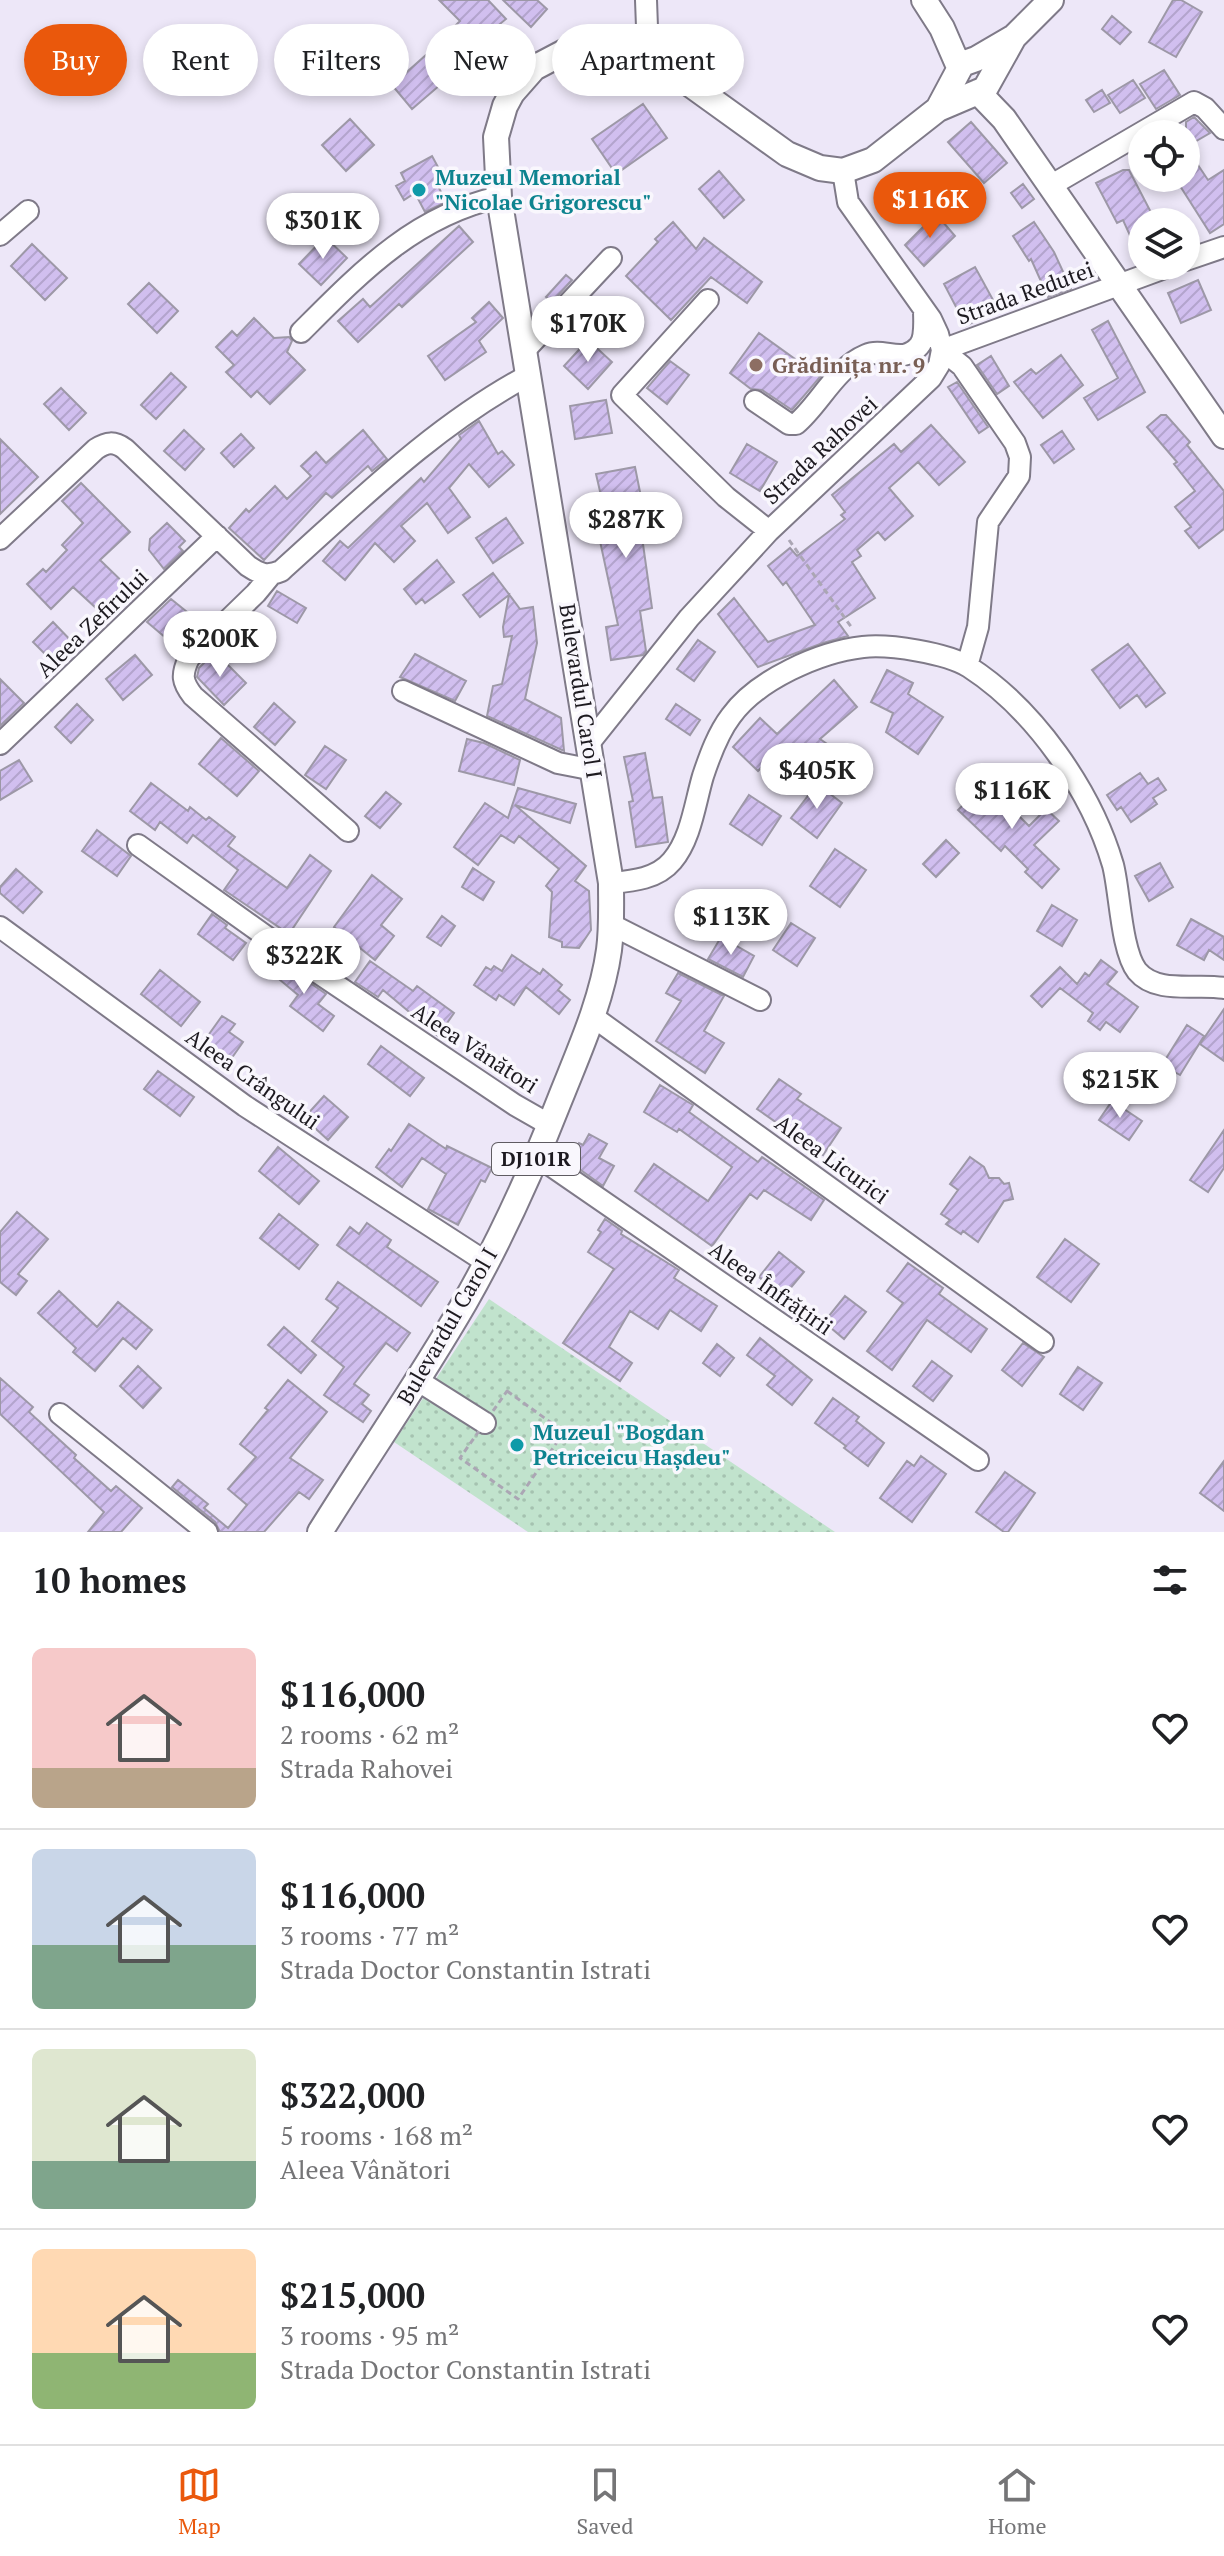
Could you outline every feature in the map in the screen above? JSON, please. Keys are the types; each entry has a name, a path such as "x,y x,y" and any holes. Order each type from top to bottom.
{"main road":[{"path":"924,0 1224,436"},
{"path":"843,171 873,160 938,109 1051,0"},
{"path":"1004,119 1003,75 1014,37"},
{"name":"Bulevardul Carol I","path":"320,1532 466,1301 537,1156 592,1016 602,984 612,925 611,883 590,742 499,197 496,137 505,106 522,80 552,56"},
{"name":"Bulevardul Carol I","path":"706,96 787,154 820,168 843,171"}],"street":[{"path":"646,0 647,24"},
{"path":"1050,186 1194,102 1205,108 1224,129"},
{"path":"843,171 848,202 924,308 938,334 942,350 962,366 1015,443 1020,457 1019,476 988,522 978,627 967,666"},
{"path":"301,332 371,263 401,240 468,204 499,197"},
{"path":"0,235 28,211"},
{"path":"1200,255 1224,247"},
{"path":"525,350 611,258"},
{"name":"Strada Redutei","path":"942,350 1130,280"},
{"path":"708,300 622,395 726,497 773,527"},
{"path":"755,401 789,424 796,424 839,376 866,355 905,355 920,345 924,308"},
{"name":"Strada Rahovei","path":"590,742 689,618 773,527 931,378 939,365 942,350"},
{"path":"348,831 193,696 183,684 182,672 189,658 270,576 281,571 431,439 529,375"},
{"path":"0,539 96,449 110,442 125,449 248,566 259,574 270,576"},
{"name":"Aleea Zefirului","path":"0,744 217,536"},
{"path":"611,883 641,879 671,862 684,841 716,743 732,714 769,681 819,658 864,647 945,657 967,666 1026,717 1047,741 1082,792 1112,863 1129,955 1138,971 1152,982 1172,986 1224,988"},
{"path":"403,691 558,763 594,770"},
{"name":"Aleea Vânători","path":"138,845 312,969 550,1125"},
{"path":"612,925 760,1000"},
{"name":"Aleea Crângului","path":"0,927 245,1106 486,1262"},
{"name":"Aleea Licurici","path":"592,1016 1043,1342"},
{"name":"Aleea Înfrățirii","path":"537,1156 978,1460"},
{"path":"417,1380 485,1423"},
{"path":"60,1414 207,1532"}],"path":[{"path":"773,527 834,601 864,647"},
{"path":"507,1391 564,1432 518,1499 460,1458 485,1423 507,1391"}],"green space":[{"path":"489,1299 835,1532 528,1532 394,1442"}],"building":[{"path":"439,0 488,0 506,19 500,24 457,24 460,21"},
{"path":"503,0 537,0 547,9 534,24 528,24"},
{"path":"1173,0 1181,0 1202,12 1176,57 1149,42"},
{"path":"1112,16 1131,32 1120,44 1102,29"},
{"path":"425,56 427,96 412,109 401,96 409,96 409,70"},
{"path":"1164,70 1180,95 1156,109 1140,84"},
{"path":"1133,80 1145,98 1120,113 1108,95"},
{"path":"1102,90 1110,103 1094,112 1086,100"},
{"path":"643,104 667,138 616,174 592,139"},
{"path":"350,119 374,145 346,171 322,145"},
{"path":"971,122 1007,163 984,183 948,142"},
{"path":"1200,123 1210,133 1200,139"},
{"name":"Muzeul Memorial \"Nicolae Grigorescu\"","path":"432,156 444,178 436,182 446,202 425,212 415,193 404,200 396,186 405,181 401,173"},
{"path":"1200,168 1208,180 1224,170 1224,224 1210,233 1200,217 1200,208 1194,208 1184,192 1200,192"},
{"path":"1128,170 1128,192 1140,192 1149,208 1128,208 1128,231 1123,220 1117,223 1096,183"},
{"path":"719,171 744,200 724,218 699,189"},
{"path":"1023,184 1034,199 1022,208 1011,193"},
{"path":"936,214 955,236 924,266 905,245"},
{"path":"673,222 696,249 704,238 762,282 747,303 711,277 671,320 626,276 658,242 655,239"},
{"path":"1034,222 1054,252 1071,289 1048,297 1031,259 1029,261 1013,236"},
{"path":"459,226 473,242 402,307 399,304 358,342 338,321 363,299 370,307"},
{"path":"325,237 347,258 321,285 299,264"},
{"path":"32,244 67,278 45,300 11,266"},
{"path":"975,267 998,309 966,326 944,284"},
{"path":"566,275 572,280 552,302 546,297"},
{"path":"1198,280 1211,310 1181,323 1168,293"},
{"path":"149,283 178,311 157,333 128,304"},
{"path":"591,298 602,309 573,338 563,328"},
{"path":"489,302 503,318 479,341 486,352 445,380 428,356 476,322 472,318"},
{"path":"254,318 274,338 289,337 292,341 287,352 305,370 270,404 257,391 251,397 226,372 234,365 216,347 232,331 237,336"},
{"path":"1108,321 1145,392 1098,420 1084,398 1118,378 1092,330"},
{"path":"759,333 820,377 792,410 762,390 751,389 730,373"},
{"path":"588,340 612,362 588,389 564,366"},
{"path":"1061,355 1083,385 1043,418 1014,382 1031,369 1036,374"},
{"path":"991,356 1009,386 997,394 977,365"},
{"path":"670,361 689,375 667,404 647,388"},
{"path":"171,373 186,387 156,419 141,405"},
{"path":"957,382 988,427 979,433 948,387"},
{"path":"61,388 86,413 69,430 44,404"},
{"path":"606,400 612,433 575,439 570,406"},
{"path":"1161,415 1166,415 1190,442 1187,445 1224,491 1224,529 1199,548 1185,531 1191,527 1175,507 1195,491 1174,464 1177,462 1147,427"},
{"path":"479,421 498,454 502,451 514,465 489,487 469,464 449,488 470,517 448,533 427,503 401,526 415,541 394,562 375,543 345,580 323,561 340,541 348,548 421,478 424,482 461,439 459,435"},
{"path":"931,425 965,462 939,485 918,462 889,488 913,516 885,540 878,532 857,550 861,556 852,562 875,598 838,622 848,636 758,667 718,614 734,598 768,642 815,625 786,582 783,585 768,566 790,548 797,556 845,519 841,515 845,512 832,495 894,444 901,452"},
{"path":"184,430 204,449 185,470 164,451"},
{"path":"363,430 387,459 372,471 368,466 332,498 326,493 264,560 229,528 246,509 249,512 275,486 287,499 311,476 301,466 316,452 326,463"},
{"path":"1062,431 1074,449 1054,463 1041,445"},
{"path":"241,434 254,448 234,467 221,453"},
{"path":"0,439 38,477 0,514"},
{"path":"747,444 777,462 760,491 730,473"},
{"path":"635,467 651,528 641,530 652,608 640,611 646,651 643,655 611,660 606,627 618,625 600,541 611,539 596,474"},
{"path":"81,483 130,532 100,560 133,592 108,619 73,587 51,609 27,584 43,569 46,572 67,550 62,545 83,523 62,501"},
{"path":"506,518 523,543 493,563 476,538"},
{"path":"167,523 185,541 179,547 183,551 164,569 149,550 150,539"},
{"path":"437,560 454,582 425,603 422,599 416,604 404,589"},
{"path":"493,573 520,609 533,607 537,643 525,699 561,718 564,751 487,716 493,686 502,684 512,636 504,637 503,627 509,595 480,617 463,595"},
{"path":"277,591 306,608 297,623 268,606"},
{"path":"171,599 187,612 166,638 147,622"},
{"path":"53,622 78,648 58,667 33,642"},
{"path":"698,640 715,652 694,681 677,669"},
{"path":"1128,644 1165,693 1146,707 1137,695 1120,708 1092,670"},
{"path":"215,652 246,683 224,705 197,677 199,668"},
{"path":"415,654 466,681 455,701 400,677"},
{"path":"135,655 152,675 123,700 106,679"},
{"path":"887,670 913,683 908,694 943,717 918,754 886,732 893,713 871,702"},
{"path":"0,679 24,703 0,726"},
{"path":"834,680 857,707 820,739 840,753 822,778 781,747 758,771 733,747 760,718 777,734"},
{"path":"274,703 295,722 275,745 254,727"},
{"path":"77,704 93,720 71,743 55,727"},
{"path":"676,704 700,720 690,735 666,719"},
{"path":"221,738 259,771 237,796 199,764"},
{"path":"467,739 484,743 520,760 514,785 459,771"},
{"path":"325,746 346,760 326,789 305,775"},
{"path":"645,753 653,798 662,797 668,842 636,847 629,802 633,801 624,757"},
{"path":"19,760 32,781 0,800 0,771"},
{"path":"1140,773 1148,784 1158,778 1166,790 1153,798 1157,804 1131,822 1121,807 1117,810 1107,795"},
{"path":"995,781 1005,791 1000,797 1029,826 1046,809 1059,821 1034,845 1059,869 1042,888 1005,846 1001,851 958,810 976,792 980,797"},
{"path":"151,783 188,811 190,807 206,820 209,817 235,837 228,846 287,888 310,855 331,871 289,934 224,890 238,870 193,835 187,843 160,822 155,830 130,811"},
{"path":"817,784 842,803 817,838 791,818"},
{"path":"518,788 576,804 570,823 515,805 586,866 575,881 589,891 591,930 579,948 562,947 562,942 549,937 552,892 546,886 559,869 519,836 514,843 501,835 478,865 454,847 485,803 508,818"},
{"path":"386,792 401,804 380,828 365,816"},
{"path":"749,795 781,816 762,845 730,824"},
{"path":"97,830 131,856 117,876 82,851"},
{"path":"946,840 959,853 936,877 923,864"},
{"path":"835,849 866,870 840,907 810,886"},
{"path":"1160,863 1173,887 1149,901 1135,876"},
{"path":"473,868 494,882 483,900 462,887"},
{"path":"16,869 42,892 23,913 0,893 0,887"},
{"path":"372,875 402,899 381,925 394,936 375,960 334,927"},
{"path":"1052,905 1077,920 1062,946 1037,931"},
{"path":"212,914 246,943 233,960 198,934"},
{"path":"442,916 455,926 441,946 427,937"},
{"path":"1191,919 1224,937 1224,960 1209,950 1204,960 1177,945"},
{"path":"791,923 815,938 797,966 773,950"},
{"path":"721,937 754,956 743,977 708,959"},
{"path":"512,955 540,974 543,969 562,985 558,990 570,1000 559,1014 526,987 514,1005 499,995 496,1000 474,985 486,967 491,970 494,966 502,971"},
{"path":"277,960 326,994 318,1004 334,1016 323,1031 290,1006 298,995 268,970"},
{"path":"1101,960 1117,972 1107,984 1138,1007 1120,1032 1106,1022 1100,1030 1088,1021 1093,1013 1060,988 1042,1007 1031,996 1060,967 1077,984 1085,973 1089,976"},
{"path":"370,961 413,991 417,986 454,1013 438,1036 383,990 378,997 355,982"},
{"path":"160,970 200,1002 181,1026 141,994"},
{"path":"678,973 724,996 704,1031 724,1043 705,1073 656,1041 681,1001 666,993"},
{"path":"1224,1009 1224,1061 1200,1044"},
{"path":"222,1016 235,1024 229,1032 243,1042 229,1062 217,1054 211,1061 197,1051"},
{"path":"1187,1025 1204,1036 1180,1075 1162,1065"},
{"path":"381,1046 424,1078 410,1096 368,1064"},
{"path":"158,1071 194,1097 180,1116 144,1089"},
{"path":"779,1079 801,1094 797,1099 841,1128 823,1155 757,1109"},
{"path":"660,1085 693,1105 689,1112 758,1162 762,1157 824,1200 811,1220 764,1190 757,1199 750,1194 712,1246 635,1191 654,1164 708,1201 732,1167 679,1129 677,1132 644,1112"},
{"path":"324,1096 348,1117 328,1140 304,1118"},
{"path":"1112,1101 1142,1121 1129,1140 1099,1120"},
{"path":"409,1124 446,1149 447,1146 492,1168 485,1182 481,1180 458,1225 428,1209 446,1174 422,1158 402,1187 376,1167"},
{"path":"1224,1130 1224,1168 1208,1192 1190,1180"},
{"path":"589,1134 607,1144 599,1158 614,1166 603,1186 571,1163 573,1160 570,1158 579,1143 583,1145"},
{"path":"278,1147 319,1181 299,1204 259,1171"},
{"path":"970,1157 984,1167 989,1178 999,1178 1004,1184 1009,1183 1013,1199 1004,1201 978,1242 946,1224 950,1220 941,1214 958,1190 950,1184"},
{"path":"17,1212 48,1239 18,1274 27,1281 16,1295 0,1282 0,1232"},
{"path":"279,1214 318,1245 299,1269 260,1238"},
{"path":"605,1219 622,1231 621,1234 679,1270 674,1278 717,1306 701,1331 670,1310 658,1329 630,1311 609,1347 632,1363 620,1381 563,1343 614,1269 588,1252"},
{"path":"367,1223 391,1240 387,1247 438,1282 421,1306 337,1245 350,1227 359,1234"},
{"path":"1065,1239 1099,1264 1071,1302 1037,1277"},
{"path":"779,1252 804,1272 783,1297 759,1277"},
{"path":"908,1263 943,1288 939,1294 987,1329 971,1352 927,1320 892,1370 867,1351 903,1303 887,1291"},
{"path":"338,1282 410,1333 397,1351 386,1343 354,1384 369,1395 362,1404 371,1411 363,1422 324,1395 344,1367 312,1341 338,1308 326,1299"},
{"path":"59,1291 97,1327 118,1302 152,1330 136,1349 123,1338 95,1371 73,1352 76,1348 38,1313"},
{"path":"845,1296 866,1312 844,1339 824,1322"},
{"path":"284,1327 316,1355 301,1373 268,1345"},
{"path":"760,1338 812,1380 792,1405 767,1385 775,1376 747,1355"},
{"path":"1023,1343 1044,1357 1022,1386 1002,1370"},
{"path":"717,1344 734,1358 720,1376 703,1363"},
{"path":"932,1361 952,1376 933,1401 913,1386"},
{"path":"138,1366 161,1388 143,1408 120,1386"},
{"path":"1078,1367 1102,1383 1083,1410 1060,1394"},
{"path":"0,1378 33,1407 29,1412 76,1455 74,1458 111,1491 116,1486 142,1508 121,1532 88,1532 104,1512 0,1414"},
{"path":"288,1380 327,1412 290,1458 323,1480 309,1499 299,1492 264,1532 220,1532 215,1522 172,1487 178,1480 208,1504 204,1508 228,1528 247,1505 228,1489 256,1457 240,1444"},
{"path":"833,1398 859,1417 856,1421 884,1443 868,1466 815,1423"},
{"path":"921,1456 946,1474 912,1522 880,1498 907,1461 914,1466"},
{"path":"1224,1461 1224,1511 1200,1493"},
{"path":"1005,1472 1035,1493 1008,1532 976,1512"}],"place":[{"name":"Muzeul Memorial \"Nicolae Grigorescu\"","path":"419,190"},
{"name":"Grădinița nr. 9","path":"756,365"},
{"name":"Muzeul \"Bogdan Petriceicu Hașdeu\"","path":"517,1445"}]}
